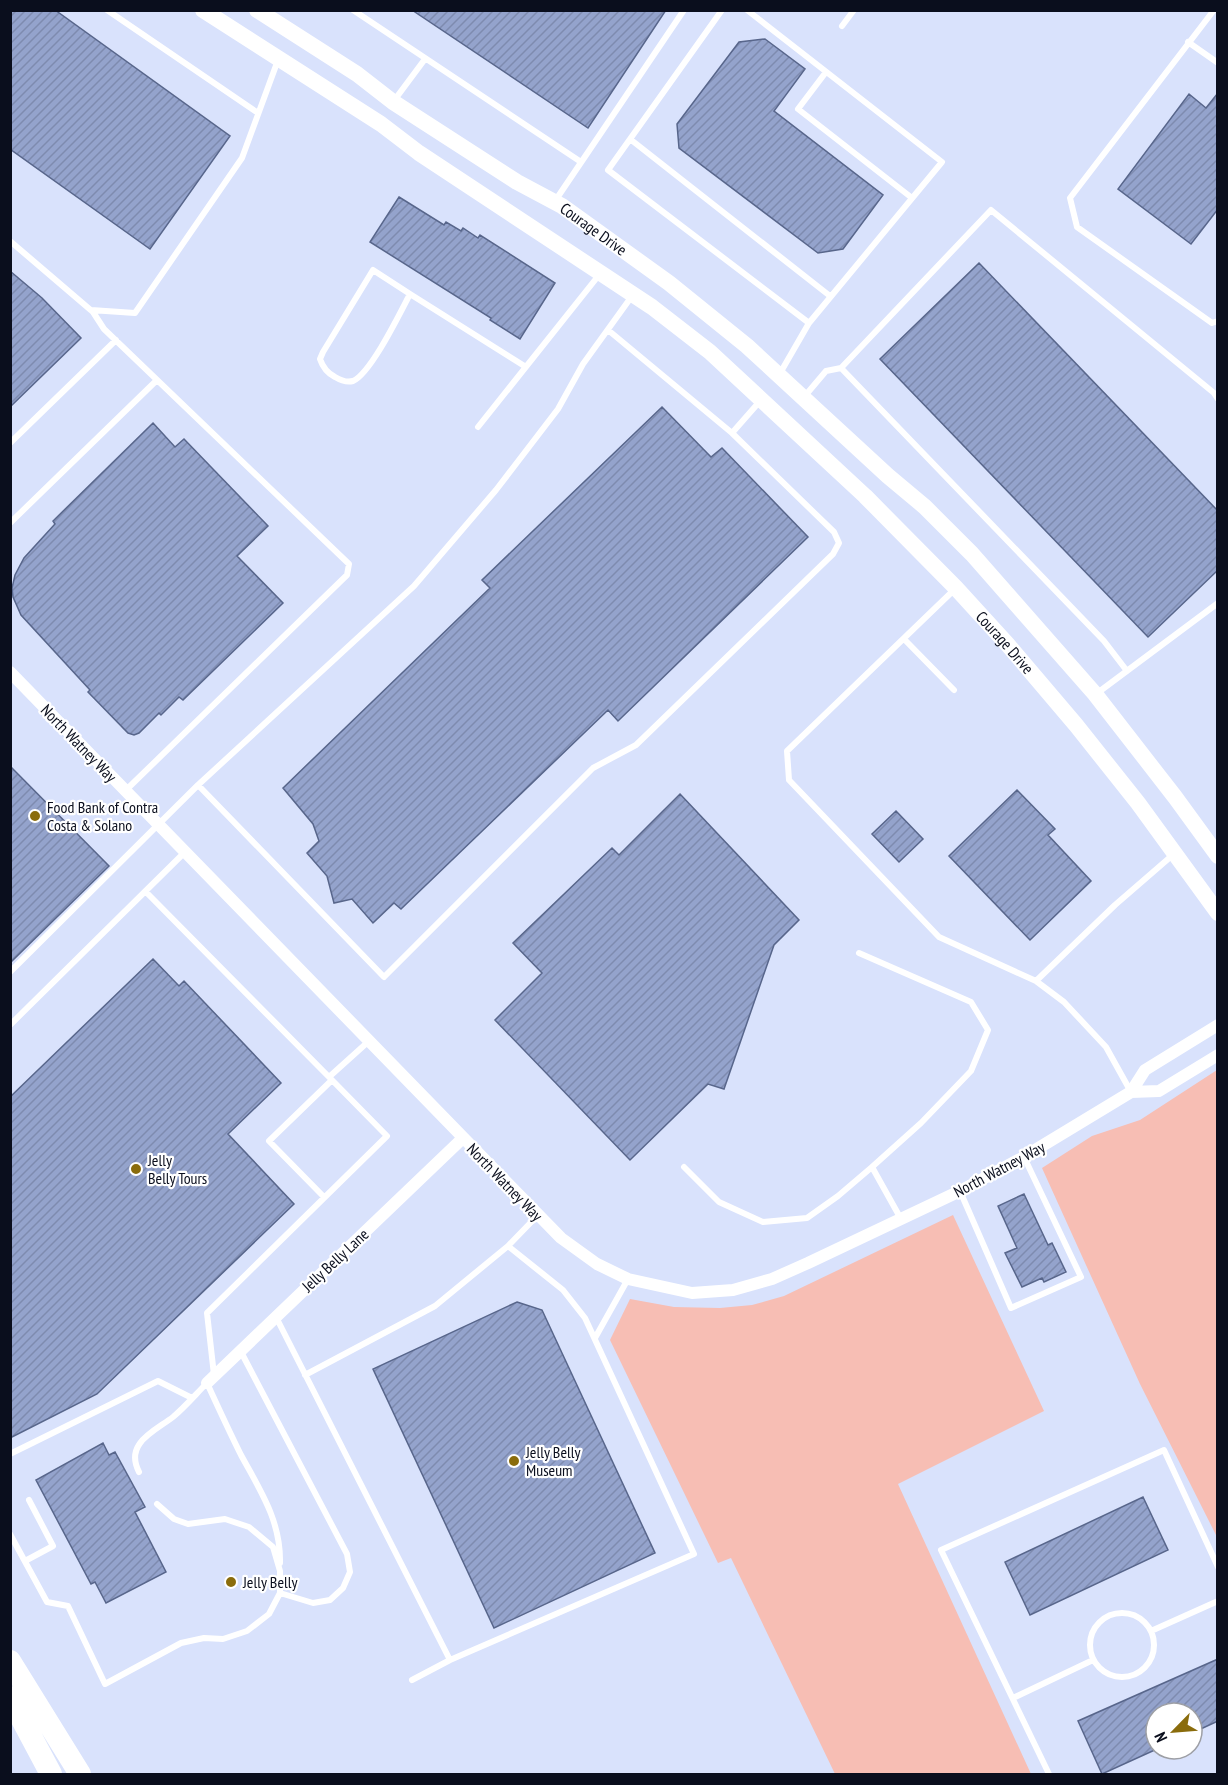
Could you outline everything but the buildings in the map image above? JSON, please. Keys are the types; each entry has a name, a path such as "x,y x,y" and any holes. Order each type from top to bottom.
{"highway":[{"path":"10,1661 80,1774"},
{"path":"10,1697 51,1774"}],"street":[{"name":"Courage Drive","path":"203,10 381,124 419,153 652,307 710,352 865,496 956,588 1008,645 1076,725 1175,853 1218,913"},
{"name":"Courage Drive","path":"256,10 357,74 393,102 517,182 554,202 669,283 747,346 888,476 925,507 972,554 1095,694 1218,856"},
{"path":"381,124 393,102"},
{"path":"762,399 779,375"},
{"name":"North Watney Way","path":"10,672 561,1238 597,1264 627,1279 692,1293 733,1290 781,1275 960,1191 1024,1157 1131,1092 1145,1070 1218,1025"},
{"name":"North Watney Way","path":"1131,1092 1159,1090 1218,1055"},
{"name":"Jelly Belly Lane","path":"211,1379 463,1138"}],"lane":[{"path":"107,10 258,113"},
{"path":"353,10 581,162"},
{"path":"554,202 684,10"},
{"path":"722,10 608,170 809,323"},
{"path":"747,10 942,162 809,323 779,375"},
{"path":"842,26 854,10"},
{"path":"1214,10 1070,198 1077,227 1212,323 1218,321"},
{"path":"1188,42 1218,63"},
{"path":"393,102 425,59"},
{"path":"91,310 135,313 242,158 278,60"},
{"path":"826,72 798,109 912,198"},
{"path":"630,139 830,296"},
{"path":"803,399 826,371 841,368 991,210 1214,393 1218,399"},
{"path":"10,241 91,310 104,329 349,564 348,575 125,791"},
{"path":"410,294 380,349 354,381 345,382 327,372 320,359 323,352 373,270 526,368"},
{"path":"478,427 599,274"},
{"path":"10,972 198,785 414,586 496,490 558,409 583,364 633,295"},
{"path":"198,785 384,977 593,768 636,745 833,554 838,543 834,532 732,433 608,330"},
{"path":"10,443 116,340"},
{"path":"841,368 1104,641 1127,671"},
{"path":"10,523 157,380"},
{"path":"732,433 762,399"},
{"path":"956,588 787,751 789,780 939,937 1036,981 1064,1002 1106,1047 1131,1092"},
{"path":"1095,694 1218,603"},
{"path":"904,639 954,690"},
{"path":"10,1025 185,852"},
{"path":"1036,981 1115,905 1175,853"},
{"path":"10,1534 47,1602 68,1606 105,1684 181,1644 204,1638 223,1639 247,1631 269,1614 280,1593 280,1543 274,1518 225,1424 211,1379 207,1312 387,1136 146,892"},
{"path":"684,1167 719,1202 764,1222 807,1218 838,1196 872,1167 921,1123 971,1071 988,1030 971,1002 859,953"},
{"path":"324,1197 269,1141 369,1041"},
{"path":"960,1191 1011,1308 1081,1277 1024,1157"},
{"path":"872,1167 901,1219"},
{"path":"305,1375 435,1306 508,1246 538,1215"},
{"path":"412,1680 450,1660 694,1554 585,1318 563,1290 508,1246"},
{"path":"595,1338 627,1279"},
{"path":"275,1316 450,1660"},
{"path":"240,1350 346,1554 350,1572 343,1588 330,1600 313,1603 280,1593"},
{"path":"139,1472 135,1455 141,1442 153,1429 172,1417 211,1379"},
{"path":"10,1454 158,1381 192,1398"},
{"path":"1049,1774 940,1550 1164,1450 1218,1567"},
{"path":"25,1561 53,1546 29,1500"},
{"path":"157,1504 174,1520 188,1524 225,1519 249,1527 273,1547 280,1571"},
{"path":"1151,1631 1218,1600"},
{"path":"1120,1613 1132,1614 1143,1621 1151,1631 1155,1643 1153,1655 1147,1666 1135,1675 1125,1678 1112,1676 1101,1670 1093,1660 1090,1648 1091,1635 1098,1624 1108,1616 1120,1613"},
{"path":"1013,1698 1093,1660"}],"shaded area":[{"path":"1217,1070 1217,1537 1140,1384 1042,1168 1092,1136 1140,1120"},
{"path":"953,1215 1044,1411 898,1484 1031,1774 835,1774 731,1558 718,1563 610,1340 630,1299 674,1307 720,1308 752,1305 784,1296"}],"place":[{"name":"Food Bank of Contra Costa & Solano","path":"35,816"},
{"name":"Jelly Belly Tours","path":"136,1169"},
{"name":"Jelly Belly Museum","path":"514,1461"},
{"name":"Jelly Belly","path":"231,1582"}]}
